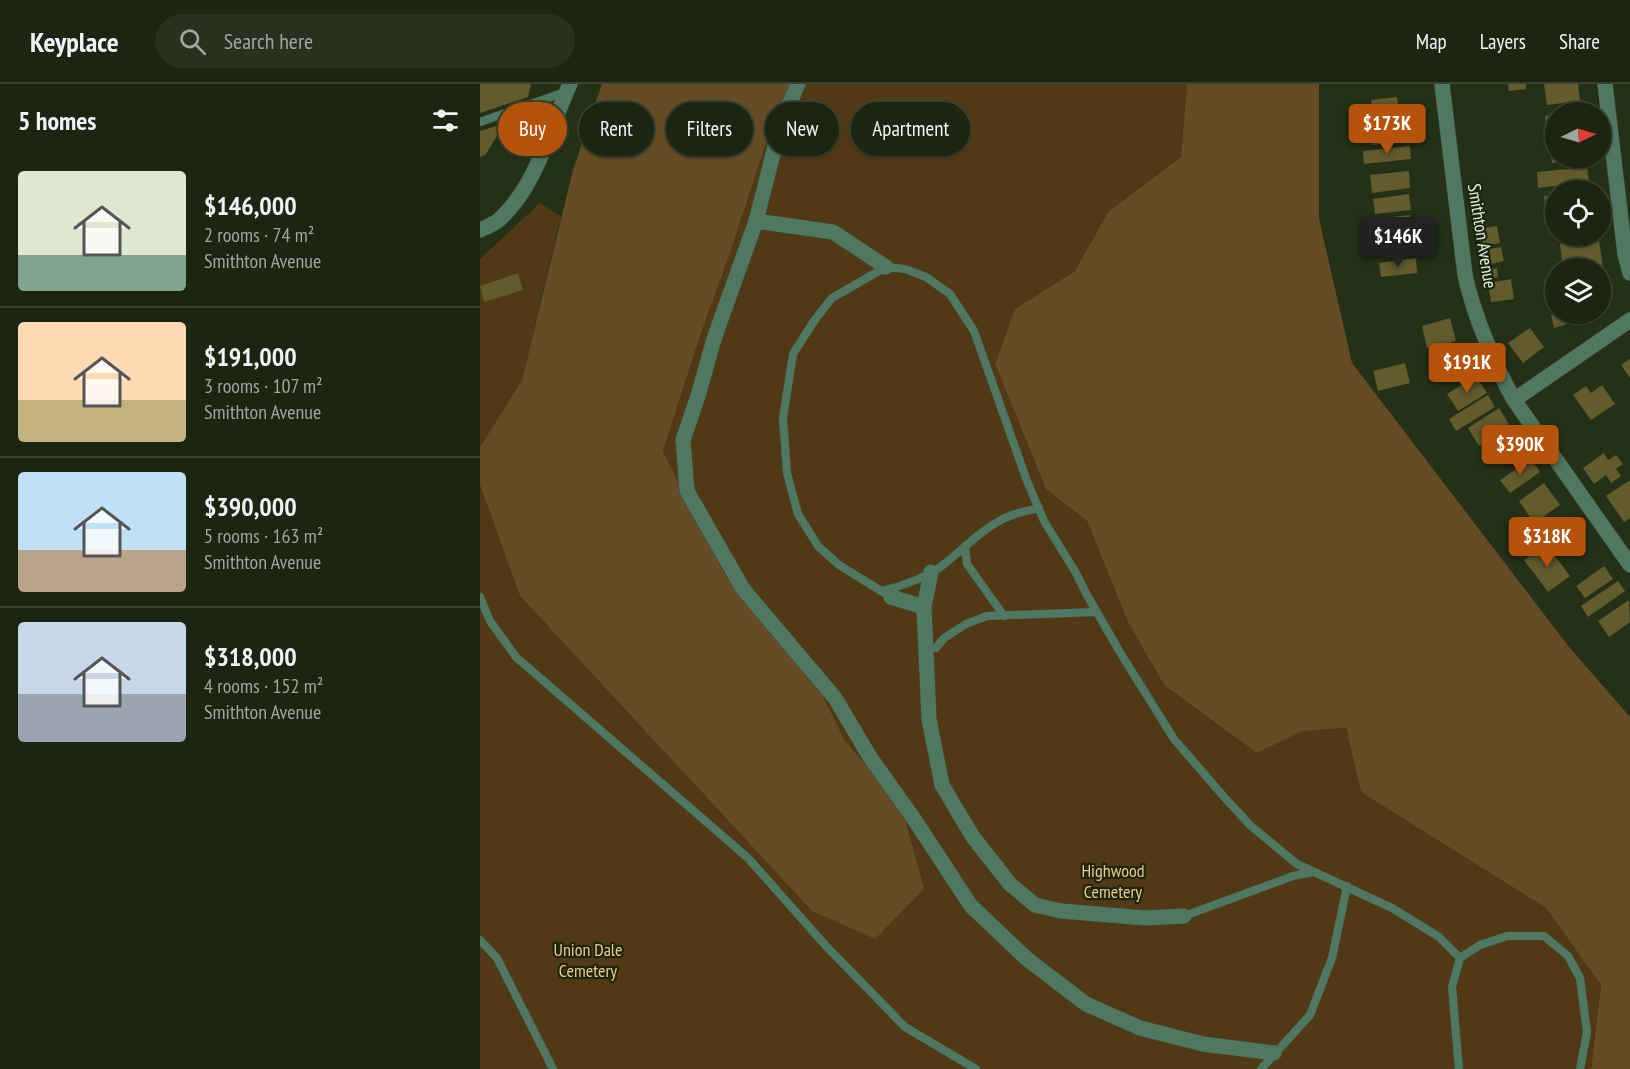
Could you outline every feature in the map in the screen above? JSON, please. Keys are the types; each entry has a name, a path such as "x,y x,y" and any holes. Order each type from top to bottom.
{"street":[{"path":"798,84 781,123 756,221 714,339 683,440 687,491 743,589 835,698 870,757 915,819 972,906 1027,959 1086,1004 1140,1028 1203,1044 1275,1053"},
{"name":"Smithton Avenue","path":"1442,84 1467,287 1504,382 1514,400 1630,565"},
{"path":"1605,84 1625,254 1630,273"},
{"path":"480,230 499,220 523,192 541,158 568,88"},
{"path":"756,221 833,232 886,267"},
{"path":"1514,400 1630,320"},
{"path":"931,572 924,607 932,653 929,718 942,785 973,837 1010,884 1035,905 1061,911 1146,918 1184,916"},
{"path":"887,594 924,607"}],"lane":[{"path":"480,122 568,88"},
{"path":"1039,508 1002,519 931,572 887,594 839,565 818,546 798,514 787,473 783,418 794,354 814,321 832,298 886,267 905,269 926,277 950,294 974,331 1027,481 1039,508 1096,612 1153,708 1180,747 1251,826 1297,864 1392,908 1439,937 1460,958"},
{"path":"965,546 967,564 1004,616"},
{"path":"480,597 490,621 516,657 748,858 826,946 905,1027 976,1069"},
{"path":"932,653 944,638 966,624 987,616 1096,612"},
{"path":"1184,916 1293,876 1315,872"},
{"path":"1261,1069 1310,1015 1332,958 1347,886"},
{"path":"1460,1069 1452,987 1460,958 1480,945 1507,936 1544,936 1568,956 1580,978 1587,1032 1580,1069"},
{"path":"480,940 497,958 553,1069"}],"green space":[{"name":"Highwood Cemetery","path":"796,84 1187,84 1181,157 1108,212 1075,271 1015,309 995,364 1046,489 1087,521 1128,622 1164,685 1257,753 1303,731 1346,728 1361,792 1546,908 1601,985 1591,1069 480,1069 480,485 520,596 812,911 901,804 845,741 814,680 724,573 663,451 765,146 765,156 839,156 839,102 784,102"},
{"path":"540,203 561,216 522,380 480,447 480,259"}],"shaded area":[{"path":"602,84 796,84 784,102 765,102 765,146 663,451 724,573 815,680 845,741 901,804 924,889 875,939 812,911 520,596 480,485 480,447 522,380 579,152 579,156 654,156 654,102 596,102"},
{"path":"1187,84 1319,84 1319,219 1352,363 1569,647 1630,717 1630,1069 1591,1069 1601,985 1546,908 1361,792 1346,728 1303,731 1257,753 1164,685 1128,622 1087,521 1046,489 995,364 1015,309 1075,271 1108,212 1181,157"}],"building":[{"path":"480,84 531,84 528,97 513,102 498,102 498,107 480,113"},
{"path":"1508,84 1526,84 1526,89 1509,91"},
{"path":"1544,84 1578,84 1580,101 1547,102"},
{"path":"1397,97 1400,120 1373,123 1371,100"},
{"path":"498,127 498,134 486,154 480,157 480,131"},
{"path":"1407,127 1409,141 1372,145 1370,131"},
{"path":"1410,146 1411,159 1364,164 1363,151"},
{"path":"1587,168 1589,180 1545,180 1545,187 1538,188 1537,172"},
{"path":"1409,171 1410,188 1372,193 1370,175"},
{"path":"1409,194 1411,210 1375,214 1373,199"},
{"path":"1410,215 1411,223 1390,226 1390,217"},
{"path":"1497,226 1500,243 1481,246 1478,229"},
{"path":"1419,229 1421,254 1388,257 1385,233"},
{"path":"1560,246 1600,246 1602,258 1562,258"},
{"path":"1501,247 1504,261 1486,265 1483,250"},
{"path":"1416,258 1417,273 1381,277 1379,263"},
{"path":"1497,268 1498,277 1482,280 1481,271"},
{"path":"518,273 523,290 484,302 480,286"},
{"path":"1511,279 1514,299 1491,302 1488,283"},
{"path":"1450,318 1456,341 1427,348 1422,326"},
{"path":"1553,324 1567,324 1554,328"},
{"path":"1530,328 1544,347 1523,363 1508,343"},
{"path":"1630,359 1630,378 1621,365"},
{"path":"1405,363 1410,383 1378,391 1373,371"},
{"path":"1476,376 1487,393 1458,411 1447,394"},
{"path":"1602,385 1615,404 1591,420 1573,395 1586,386 1591,393"},
{"path":"1488,395 1495,407 1456,431 1449,419"},
{"path":"1499,408 1510,426 1479,446 1468,428"},
{"path":"1604,453 1608,460 1616,455 1623,464 1616,469 1621,476 1611,483 1606,475 1594,484 1583,468"},
{"path":"1531,459 1540,472 1510,493 1500,480"},
{"path":"1630,480 1630,518 1624,522 1606,496"},
{"path":"1544,483 1560,505 1534,523 1519,501"},
{"path":"1546,544 1570,576 1548,592 1524,560"},
{"path":"1604,566 1613,579 1585,598 1576,586"},
{"path":"1618,581 1625,591 1588,617 1581,606"},
{"path":"1629,600 1630,622 1609,637 1598,621"}],"park label":[{"name":"Union Dale Cemetery","path":"588,960"}]}
